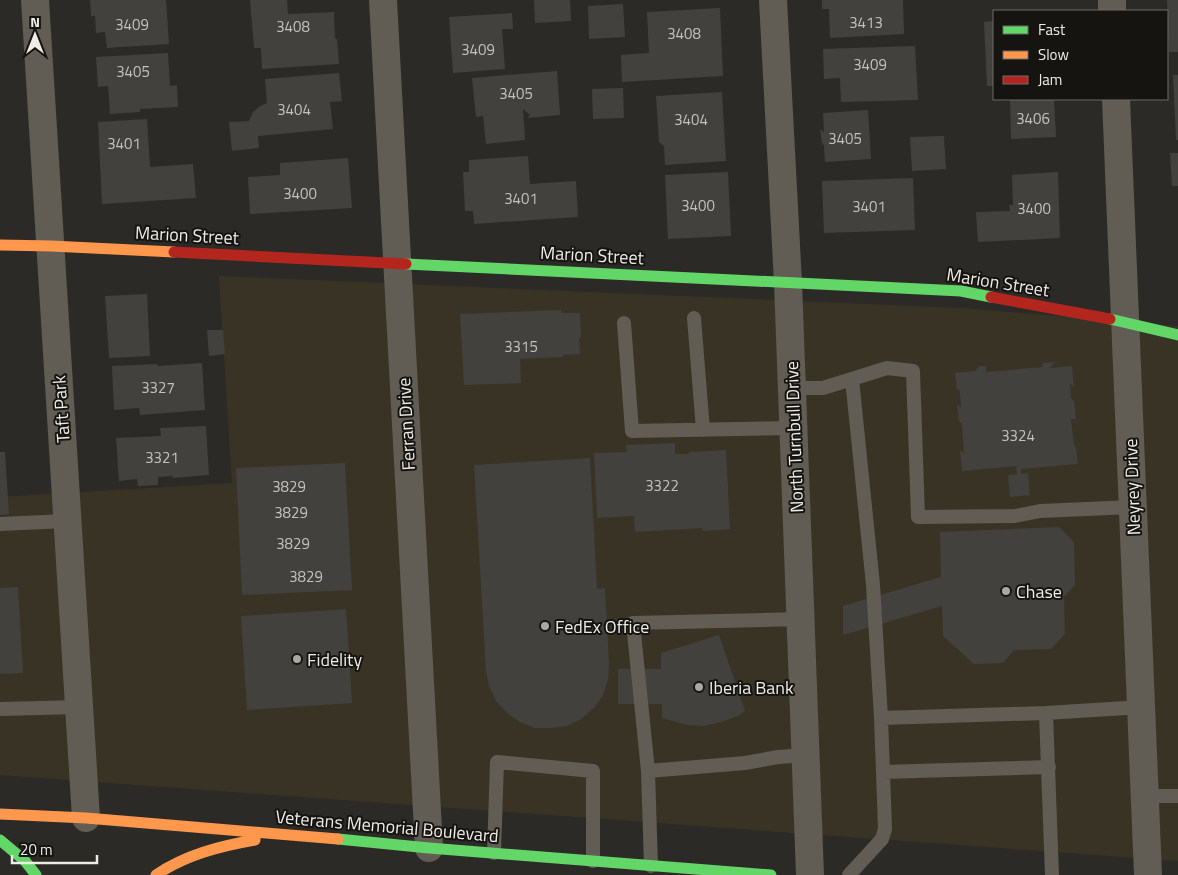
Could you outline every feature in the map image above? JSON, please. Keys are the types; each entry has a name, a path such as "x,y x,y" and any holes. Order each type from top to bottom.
{"street":[{"name":"Taft Park","path":"35,0 86,818"},
{"name":"Ferran Drive","path":"383,0 430,848"},
{"name":"North Turnbull Drive","path":"773,0 788,283 810,875"},
{"name":"Neyrey Drive","path":"1116,100 1148,875"},
{"name":"Marion Street","path":"0,245 961,291 1125,322 1178,335"},
{"name":"Veterans Memorial Boulevard","path":"0,814 86,818 771,875"},
{"path":"156,875 162,870 189,857 240,842 286,834"},
{"path":"0,840 25,861 36,875"}],"lane":[{"path":"694,318 702,430"},
{"path":"624,323 632,431 794,428"},
{"path":"792,388 823,388 887,368 913,371 918,517 1015,516 1040,511 1133,506"},
{"path":"849,875 882,839 885,829 874,585 852,379"},
{"path":"0,524 68,521"},
{"path":"651,866 648,771 633,623 801,619"},
{"path":"0,709 79,707"},
{"path":"881,718 1046,713 1142,707"},
{"path":"1046,713 1052,875"},
{"path":"648,771 745,763 778,757 806,755"},
{"path":"494,853 498,762 593,771 593,861"},
{"path":"883,772 1048,767"},
{"path":"1146,796 1178,796"}],"shaded area":[{"path":"219,276 961,308 1178,326 1178,861 0,775 0,497 232,483"}],"building":[{"path":"90,0 166,0 169,44 107,48 105,32 96,33 95,16 91,16"},
{"path":"250,0 287,0 288,14 334,12 339,64 262,69 261,48 254,48"},
{"path":"534,0 570,0 571,21 535,23"},
{"path":"822,0 903,0 904,34 830,38 829,9 822,9"},
{"path":"1167,0 1178,0 1178,52 1169,52"},
{"path":"623,4 625,37 589,39 588,6"},
{"path":"720,8 723,76 622,82 621,55 649,53 647,12"},
{"path":"512,13 513,29 502,29 505,69 453,73 449,17"},
{"path":"993,21 993,86 987,86 984,22"},
{"path":"915,46 918,100 841,102 840,78 824,79 823,49"},
{"path":"168,53 170,86 177,85 178,107 140,109 140,112 110,114 108,86 98,87 96,57"},
{"path":"557,71 560,115 527,118 530,115 523,109 525,140 486,144 483,116 476,117 472,78"},
{"path":"339,73 342,101 330,102 333,129 258,136 259,148 232,151 229,122 249,121 253,112 267,103 265,79"},
{"path":"1173,75 1178,75 1178,140 1176,140"},
{"path":"623,88 624,118 593,119 592,89"},
{"path":"722,92 726,161 665,165 664,146 659,142 656,96"},
{"path":"1010,100 1054,100 1056,137 1011,139"},
{"path":"868,110 871,159 825,162 824,145 820,129 824,132 823,113"},
{"path":"147,119 150,167 193,164 196,198 102,204 98,122"},
{"path":"944,136 946,169 912,171 910,137"},
{"path":"1170,153 1178,153 1178,186 1172,186"},
{"path":"528,156 530,184 576,181 578,217 474,224 473,211 465,211 463,172 469,172 469,160"},
{"path":"348,158 352,208 250,214 248,177 280,175 280,163"},
{"path":"728,172 731,236 668,239 665,175"},
{"path":"1058,172 1060,238 978,242 976,212 1010,211 1009,205 1013,205 1012,175"},
{"path":"913,178 915,230 824,233 822,181"},
{"path":"147,294 150,356 109,358 105,296"},
{"path":"561,310 562,313 580,313 580,354 563,355 563,357 520,359 521,383 464,385 460,314"},
{"path":"207,330 223,330 225,354 209,356"},
{"path":"1055,362 1050,368 1072,366 1074,387 1070,383 1071,398 1074,401 1076,419 1071,419 1078,464 1021,469 1021,474 1028,473 1030,495 1010,497 1008,475 1017,474 1016,466 962,471 960,450 964,454 962,424 959,421 957,404 961,408 960,391 957,389 955,373 975,371 980,366 986,366 986,372 1043,367 1042,363"},
{"path":"202,363 205,410 140,415 139,408 114,410 112,366 157,364 158,366"},
{"path":"206,426 209,475 172,478 173,476 158,477 158,485 138,486 137,479 119,481 116,438 161,436 160,428"},
{"path":"675,443 675,454 726,450 730,529 703,531 702,528 635,532 634,516 597,518 594,453 627,452 626,445"},
{"path":"0,452 5,452 9,514 0,515"},
{"name":"FedEx Office","path":"590,458 597,589 605,588 609,664 608,680 603,695 594,708 581,719 567,726 535,728 520,722 507,713 496,701 489,686 486,671 474,465"},
{"path":"345,463 352,590 242,595 236,468"},
{"name":"Chase","path":"1059,527 1074,542 1075,585 1064,597 1065,634 1051,649 1014,650 1003,663 974,664 943,636 942,606 843,635 843,606 941,577 940,532"},
{"path":"18,587 23,673 0,674 0,588"},
{"name":"Fidelity","path":"346,609 352,703 247,710 241,616"},
{"name":"Iberia Bank","path":"719,635 745,711 738,716 704,726 687,725 662,718 662,704 618,704 618,669 661,669 661,653"}],"traffic: fast":[{"path":"406,264 961,291 991,297"},
{"path":"1110,319 1178,335"},
{"path":"338,839 771,875"},
{"path":"0,840 25,861 36,875"}],"traffic: slow":[{"path":"0,245 174,252"},
{"path":"0,814 86,818 338,839"},
{"path":"156,875 179,862 203,852 255,840"}],"traffic: jam":[{"path":"174,252 406,264"},
{"path":"991,297 1110,319"}],"place":[{"name":"Chase","path":"1006,591"},
{"name":"FedEx Office","path":"545,626"},
{"name":"Fidelity","path":"297,659"},
{"name":"Iberia Bank","path":"699,687"}]}
